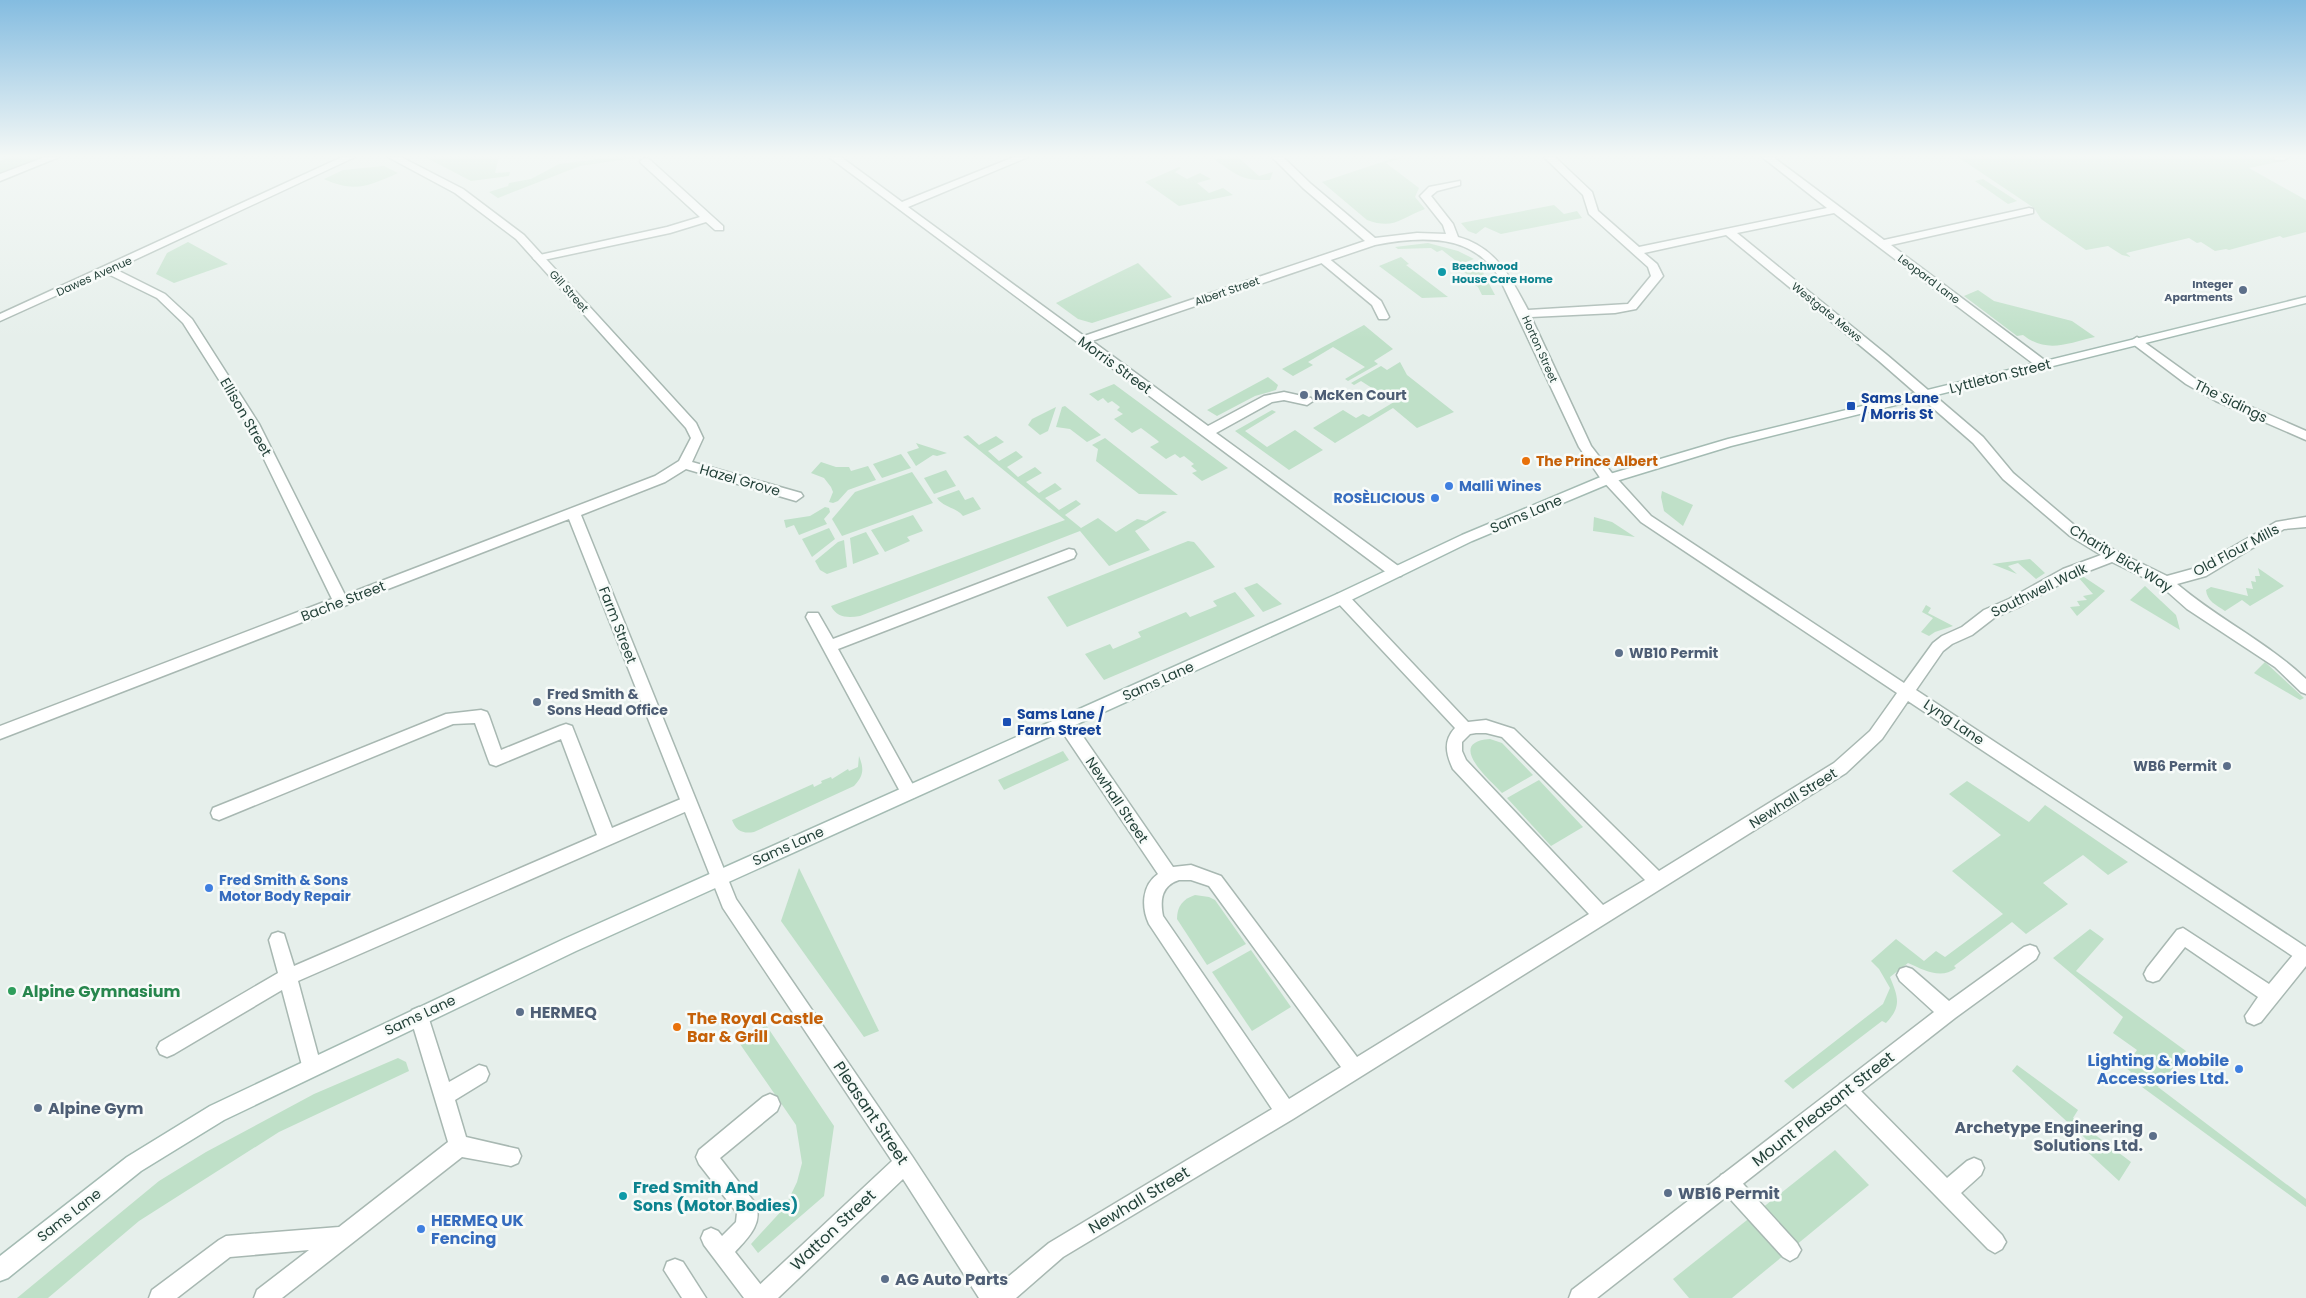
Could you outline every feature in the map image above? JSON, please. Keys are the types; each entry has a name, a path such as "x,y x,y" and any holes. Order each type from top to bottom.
{"street":[{"name":"Dawes Avenue","path":"0,318 220,218"},
{"name":"Gill Street","path":"494,218 520,237 540,258 690,426 697,438 684,464"},
{"path":"540,258 670,230 707,218 719,228"},
{"name":"Morris Street","path":"917,218 1396,572"},
{"path":"1345,218 1374,242"},
{"path":"1443,218 1448,224 1452,239"},
{"path":"1524,314 1615,310 1632,307 1657,276 1653,266 1598,218"},
{"path":"1636,251 1796,218"},
{"name":"Leopard Lane","path":"1847,218 2043,365"},
{"path":"1882,244 2000,218"},
{"name":"Westgate Mews","path":"1729,232 1924,394"},
{"name":"Horton Street","path":"1374,242 1404,236 1433,236 1472,245 1488,256 1501,271 1524,314 1585,446 1608,479"},
{"name":"Albert Street","path":"1082,340 1374,242"},
{"path":"1323,259 1377,303 1383,317"},
{"name":"Ellison Street","path":"108,270 161,296 188,321 253,424 341,602"},
{"name":"Lyttleton Street","path":"1608,479 1728,443 2306,300"},
{"name":"The Sidings","path":"2137,342 2190,381 2220,398 2306,436"},
{"name":"Charity Bick Way","path":"1924,394 1978,440 2008,476 2075,533 2113,556 2166,582 2192,605 2280,662 2306,688"},
{"path":"1207,432 1268,399 1284,396 1307,401"},
{"name":"Hazel Grove","path":"684,464 796,496"},
{"name":"Bache Street","path":"0,732 660,478 684,464"},
{"name":"Sams Lane","path":"0,1270 134,1164 217,1113 311,1066 718,878 1342,598 1461,541 1608,479"},
{"name":"Lyng Lane","path":"1608,479 1646,519 2305,956"},
{"name":"Farm Street","path":"573,512 718,878"},
{"name":"Old Flour Mills","path":"2166,582 2201,572 2281,525 2306,522"},
{"path":"829,647 1069,554"},
{"name":"Southwell Walk","path":"1908,692 1938,648 1947,640 1967,631 1989,614 2014,603 2068,573 2113,556"},
{"path":"1342,598 1465,729"},
{"path":"813,616 909,792"},
{"name":"Newhall Street","path":"999,1298 1056,1250 1286,1112 1840,768 1876,735 1908,692"},
{"path":"219,814 452,718 481,716 496,759 566,730 607,838"},
{"name":"Newhall Street","path":"1065,723 1169,876"},
{"path":"1602,916 1459,764 1454,748 1455,739 1465,729 1478,725 1488,725 1508,733 1658,881"},
{"path":"167,1048 288,976 688,803"},
{"path":"1286,1112 1155,918 1152,899 1156,889 1169,876 1176,873 1195,872 1216,881 1354,1069"},
{"name":"Pleasant Street","path":"718,878 729,903 748,933 905,1163 992,1298"},
{"path":"2153,974 2184,936 2271,996"},
{"path":"278,940 311,1066"},
{"name":"Mount Pleasant Street","path":"1586,1296 1728,1182 1847,1090 1948,1012 2030,953"},
{"path":"2254,1016 2305,956"},
{"path":"1906,975 1948,1012"},
{"path":"419,1016 459,1146"},
{"path":"444,1096 479,1074"},
{"path":"1847,1090 1995,1242"},
{"path":"757,1298 716,1245 745,1227 748,1210 706,1157 770,1104"},
{"path":"264,1298 459,1146 511,1156"},
{"name":"Watton Street","path":"762,1298 905,1163"},
{"path":"1946,1192 1974,1168"},
{"path":"1728,1182 1790,1250"},
{"path":"160,1298 226,1247 342,1237"},
{"path":"675,1270 695,1298"}],"green space":[{"path":"1364,218 1407,218 1397,222 1384,224"},
{"path":"1489,218 1582,218 1501,234 1485,227 1476,234 1468,231 1461,223"},
{"path":"2040,218 2306,218 2306,232 2283,238 2280,236 2229,250 2215,251 2201,242 2197,243 2189,238 2126,253 2131,257 2122,255 2108,246 2086,250"},
{"path":"188,242 228,264 174,283 156,274 167,253"},
{"path":"1428,243 1458,251 1474,259 1460,264 1442,250 1437,252 1431,248 1398,249 1395,247"},
{"path":"1401,257 1409,264 1406,265 1448,297 1422,298 1379,266"},
{"path":"1138,263 1172,297 1092,323 1078,319 1056,303"},
{"path":"1478,263 1495,295 1482,295 1478,287 1464,277 1468,275 1460,269"},
{"path":"1978,290 1994,301 2072,321 2095,337 2049,346 2032,341 2023,335 2017,336 1964,296"},
{"path":"1364,325 1393,349 1374,361 1378,364 1348,381 1345,379 1365,367 1333,347 1308,362 1313,365 1293,376 1282,369"},
{"path":"1400,362 1407,375 1454,412 1417,428 1393,408 1335,443 1313,428 1343,410 1356,418 1363,414 1369,417 1394,402 1361,381 1354,385 1351,383 1381,366 1387,370"},
{"path":"1268,377 1278,385 1276,390 1255,396 1217,416 1207,410"},
{"path":"1114,384 1228,468 1202,481 1192,473 1197,471 1191,466 1194,464 1184,456 1180,458 1175,454 1166,459 1150,447 1159,442 1157,440 1141,428 1132,433 1114,419 1123,414 1117,410 1120,407 1112,401 1108,403 1103,398 1098,401 1089,394"},
{"path":"1065,406 1101,435 1087,442 1070,429 1056,427 1062,407"},
{"path":"1056,407 1048,431 1040,435 1028,425 1032,419"},
{"path":"1272,410 1276,412 1245,431 1267,447 1295,430 1323,450 1289,470 1235,431"},
{"path":"968,435 979,445 996,436 1004,442 988,451 999,461 1016,451 1023,457 1007,467 1018,477 1035,467 1042,473 1026,482 1039,493 1055,483 1062,489 1045,498 1059,510 1076,500 1081,504 1065,515 1081,528 1098,518 1116,532 1137,519 1146,521 1163,511 1167,512 1135,531 1150,550 1109,566 1080,531 860,616 847,617 836,613 831,606 1065,520 963,437"},
{"path":"1105,438 1178,495 1139,494 1096,461 1098,449 1092,445"},
{"path":"916,443 947,453 937,456 933,455 916,466 907,452 919,448"},
{"path":"901,454 911,468 882,478 873,464"},
{"path":"821,462 836,467 849,467 851,471 868,466 876,480 848,490 838,501 829,502 833,492 831,487 824,478 811,473"},
{"path":"946,470 956,486 934,494 924,478"},
{"path":"912,472 933,503 842,536 832,519 855,492"},
{"path":"959,490 965,500 973,497 981,509 963,516 943,504 937,498"},
{"path":"1662,491 1693,505 1683,526 1664,511 1661,497"},
{"path":"825,507 829,508 830,512 824,519 827,524 799,535 794,525 786,528 784,520 810,516"},
{"path":"913,515 923,531 907,537 910,541 885,552 871,530"},
{"path":"1594,517 1612,522 1635,537 1593,531"},
{"path":"829,528 835,539 812,557 802,539"},
{"path":"866,532 879,554 853,564 850,538"},
{"path":"844,540 847,567 827,574 820,570 815,561 838,542"},
{"path":"1188,541 1194,542 1215,567 1067,627 1047,597"},
{"path":"2030,559 2045,573 2036,579 2018,563 2008,566 2017,574 1992,564"},
{"path":"2258,568 2284,586 2250,606 2242,600 2225,611 2208,597 2206,590 2211,587 2248,596 2246,588 2253,589 2251,581 2256,582 2255,576 2260,576"},
{"path":"2081,575 2105,591 2077,616 2070,607 2080,606 2077,601 2087,600 2083,596 2093,594 2078,577"},
{"path":"1257,583 1282,604 1263,612 1244,588"},
{"path":"2145,586 2176,615 2180,630 2130,600"},
{"path":"1235,592 1255,616 1104,680 1085,654 1110,644 1113,649 1141,637 1138,632 1186,612 1190,617 1217,606 1213,601"},
{"path":"1926,605 1931,608 1928,613 1953,626 1929,636 1921,632 1933,618 1922,612"},
{"path":"2265,662 2304,698 2300,700 2254,673"},
{"path":"1490,739 1502,743 1533,775 1502,793 1481,771 1471,754 1471,747 1477,742"},
{"path":"1063,751 1069,760 1004,790 998,780"},
{"path":"859,756 862,772 854,786 754,832 746,833 740,831 734,824 732,820 813,784 814,787 822,783 821,781 831,777 832,779 848,769 849,771 858,767"},
{"path":"1539,780 1583,827 1551,846 1507,798"},
{"path":"1967,781 2029,822 2045,805 2128,862 2108,875 2083,855 2043,883 2068,904 2026,934 2012,922 1954,966 1956,968 1950,972 1932,973 1908,963 1890,977 1897,1001 1891,1017 1886,1023 1882,1021 1793,1089 1784,1081 1883,1004 1890,988 1879,969 1871,961 1896,939 1924,961 1936,951 1945,957 2003,914 1952,871 2001,835 1949,794"},
{"path":"799,868 879,1031 864,1037 781,921"},
{"path":"1195,895 1215,900 1246,944 1207,965 1177,919 1178,910 1182,904"},
{"path":"2090,929 2104,939 2076,971 2186,1051 2158,1087 2306,1199 2306,1207 2127,1076 2131,1072 2125,1067 2137,1050 2113,1033 2123,1017 2053,958"},
{"path":"1251,950 1291,1007 1252,1031 1212,972"},
{"path":"766,1025 834,1126 824,1196 758,1253 751,1244 785,1207 797,1182 802,1163 796,1125 740,1044"},
{"path":"398,1058 406,1062 409,1071 279,1132 139,1221 48,1298 17,1298 159,1181 206,1152 314,1094"},
{"path":"2017,1065 2078,1110 2073,1118 2131,1162 2119,1181 2080,1145 2086,1139 2012,1071"},
{"path":"1835,1150 1869,1185 1732,1298 1689,1298 1673,1279"}],"place":[{"name":"Beechwood House Care Home","path":"1442,272"},
{"name":"Integer Apartments","path":"2243,290"},
{"name":"McKen Court","path":"1304,395"},
{"name":"Sams Lane / Morris St","path":"1851,406"},
{"name":"The Prince Albert","path":"1526,461"},
{"name":"Malli Wines","path":"1449,486"},
{"name":"ROSÈLICIOUS","path":"1435,498"},
{"name":"WB10 Permit","path":"1619,653"},
{"name":"Fred Smith & Sons Head Office","path":"537,702"},
{"name":"Sams Lane / Farm Street","path":"1007,722"},
{"name":"WB6 Permit","path":"2227,766"},
{"name":"Fred Smith & Sons Motor Body Repair","path":"209,888"},
{"name":"Alpine Gymnasium","path":"12,991"},
{"name":"HERMEQ","path":"520,1012"},
{"name":"The Royal Castle Bar & Grill","path":"677,1027"},
{"name":"Lighting & Mobile Accessories Ltd.","path":"2239,1069"},
{"name":"Alpine Gym","path":"38,1108"},
{"name":"Archetype Engineering Solutions Ltd.","path":"2153,1136"},
{"name":"WB16 Permit","path":"1668,1193"},
{"name":"Fred Smith And Sons (Motor Bodies)","path":"623,1196"},
{"name":"HERMEQ UK Fencing","path":"421,1229"},
{"name":"AG Auto Parts","path":"885,1279"}]}
